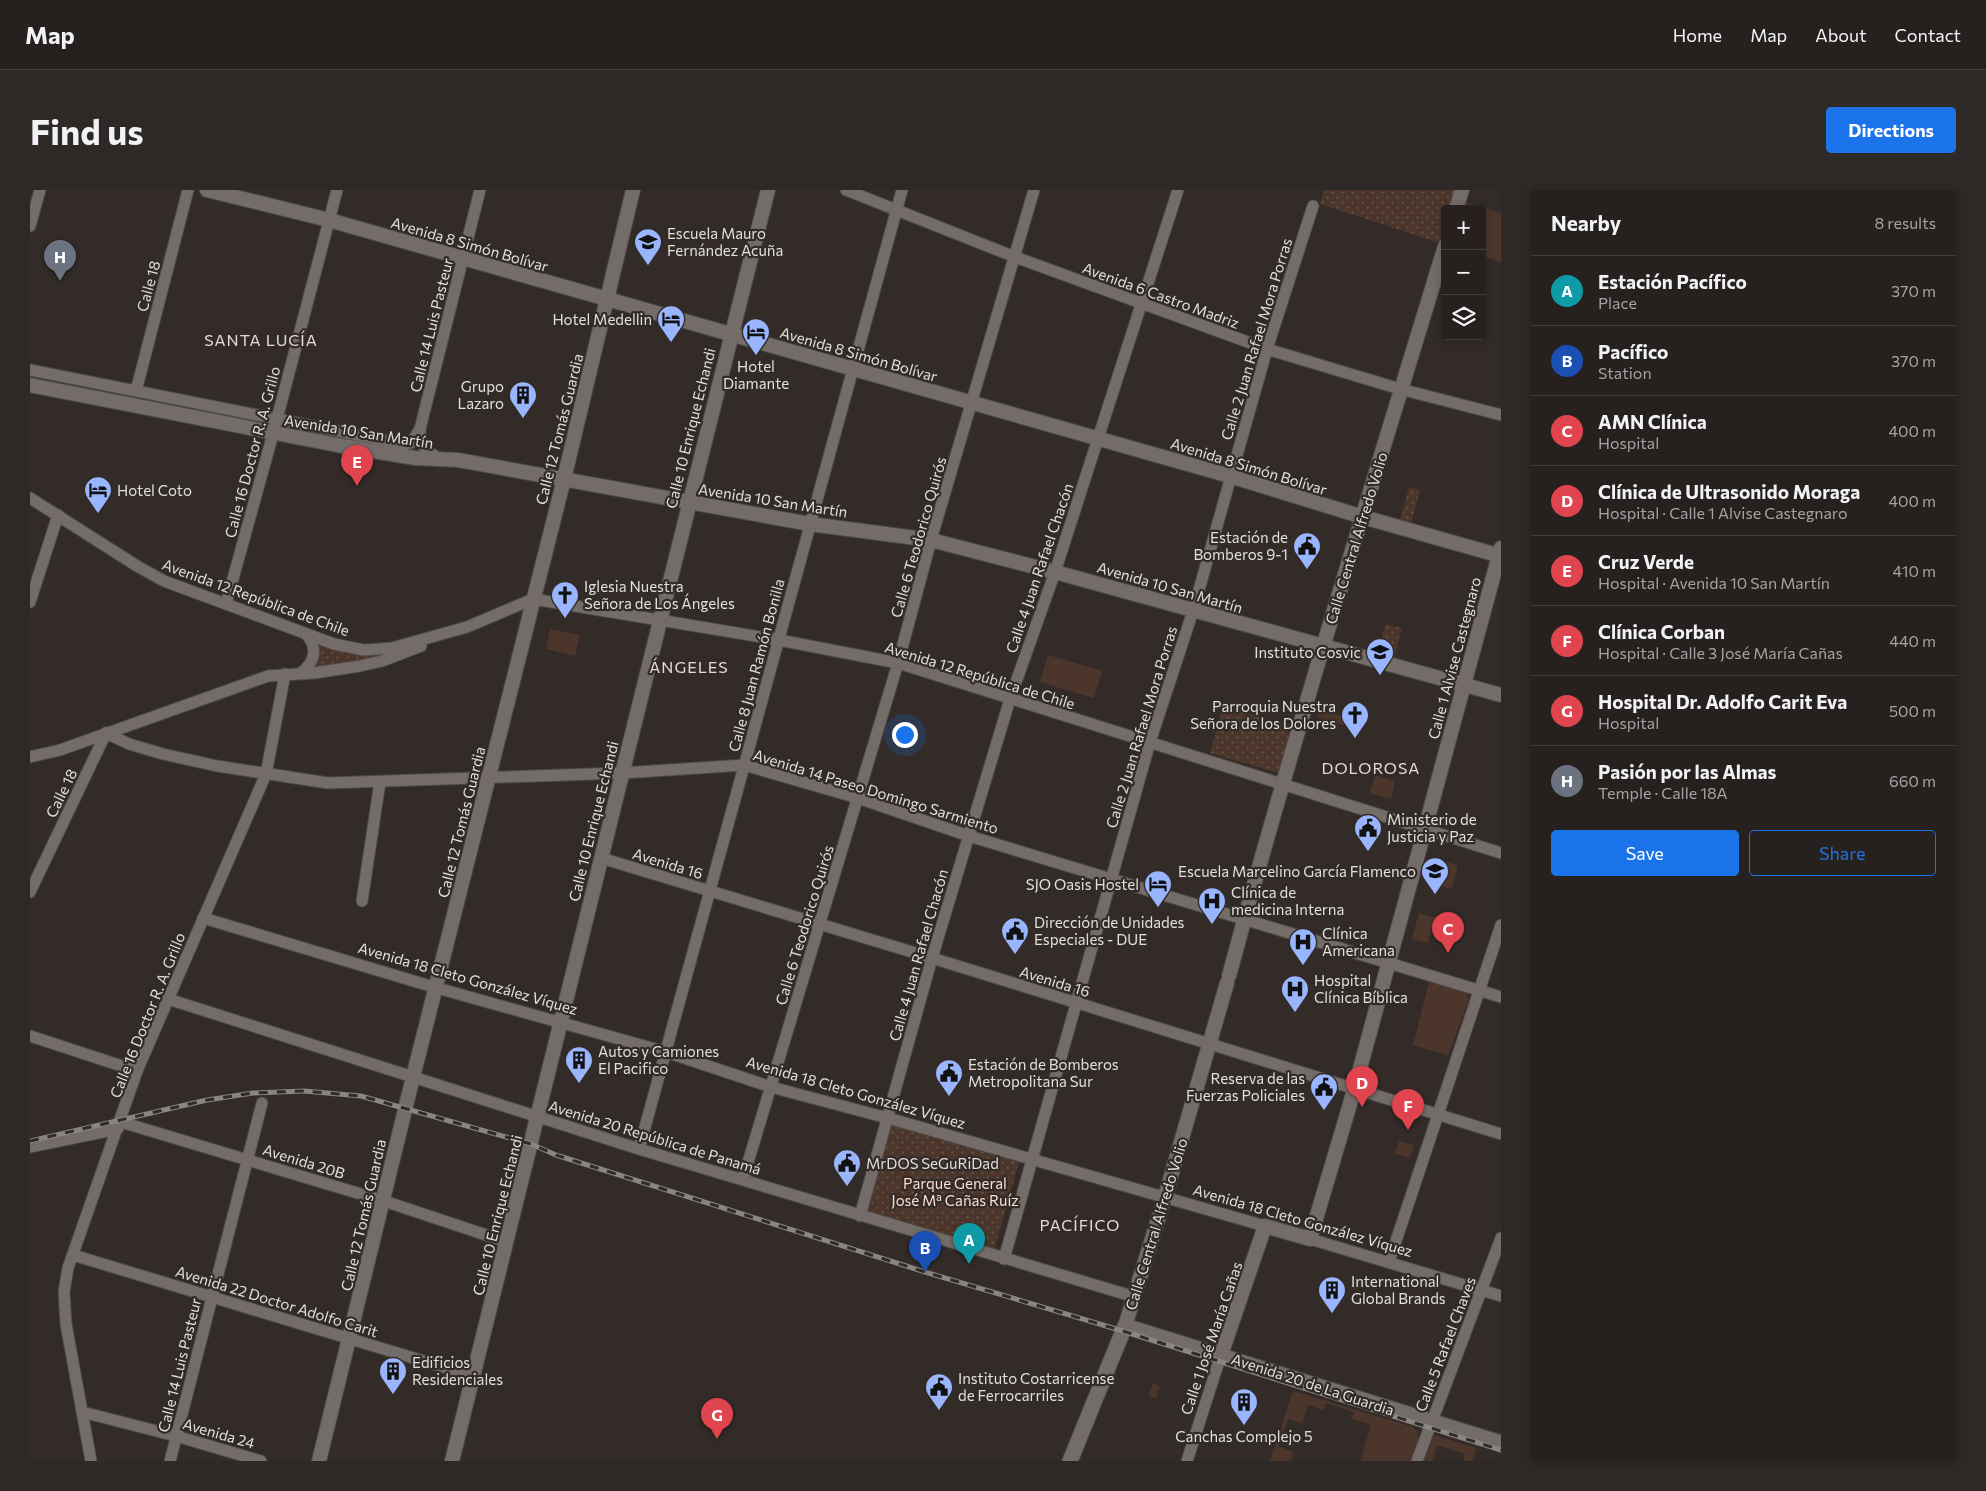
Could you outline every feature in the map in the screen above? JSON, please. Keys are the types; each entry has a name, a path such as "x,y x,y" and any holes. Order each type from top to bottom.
{"main road":[{"name":"Avenida 20 de La Guardia","path":"1125,1326 1501,1443"},
{"name":"Calle Central Alfredo Volio","path":"1070,1461 1125,1326"}],"street":[{"path":"30,226 40,190"},
{"name":"Calle 18","path":"136,391 188,190"},
{"name":"Avenida 8 Simón Bolívar","path":"207,190 329,220 1098,438 1363,517 1500,553"},
{"name":"Calle 16 Doctor R. A. Grillo","path":"226,604 337,190"},
{"name":"Calle 14 Luis Pasteur","path":"420,429 480,190"},
{"name":"Calle 12 Tomás Guardia","path":"319,1461 413,1076 437,988 564,479 634,190"},
{"name":"Calle 10 Enrique Echandi","path":"452,1461 688,503 768,190"},
{"name":"Avenida 6 Castro Madriz","path":"846,190 1015,258 1267,349 1400,389 1501,415"},
{"name":"Calle 8 Juan Ramón Bonilla","path":"639,1148 902,190"},
{"name":"Calle 6 Teodorico Quirós","path":"743,1179 898,663 931,540 1034,190"},
{"name":"Calle 4 Juan Rafael Chacón","path":"860,1216 932,958 1010,699 1055,572 1178,190"},
{"path":"1457,205 1462,190"},
{"name":"Calle 2 Juan Rafael Mora Porras","path":"1004,1259 1150,742 1193,611 1267,349 1313,206"},
{"name":"Calle Central Alfredo Volio","path":"1125,1326 1211,1044 1282,784 1400,389 1444,250"},
{"name":"Avenida 10 San Martín","path":"30,370 136,391 275,427 415,458 458,460 810,524 931,540 1055,572 1501,695"},
{"name":"Avenida 10 San Martín","path":"30,385 275,427 403,444 411,443 420,429"},
{"path":"420,429 420,438 426,450 441,459"},
{"name":"Avenida 12 República de Chile","path":"30,498 155,577 307,635 353,648 376,650 392,648 467,627 533,598 779,640 898,663 1501,853"},
{"path":"30,602 58,515"},
{"name":"Calle 1 Alvise Castegnaro","path":"1310,1238 1355,1087 1387,963 1500,553"},
{"path":"30,757 60,750 256,680 284,674 314,673 382,661 467,627"},
{"path":"302,673 308,668 314,655 314,648 307,635"},
{"name":"Calle 16 Doctor R. A. Grillo","path":"92,1461 66,1324 64,1292 68,1268 137,1071 266,774 284,674"},
{"name":"Calle 18","path":"30,892 106,733"},
{"name":"Avenida 14 Paseo Domingo Sarmiento","path":"106,733 129,744 163,754 266,774 328,783 622,773 744,765 858,798 968,836 1501,997"},
{"path":"362,901 380,782"},
{"name":"Avenida 16","path":"601,858 1355,1087 1501,1134"},
{"name":"Avenida 18 Cleto González Víquez","path":"203,918 437,988 666,1052 771,1087 1310,1238 1501,1296"},
{"path":"1389,1262 1501,925"},
{"name":"Avenida 20 República de Panamá","path":"168,999 639,1148 860,1216 1135,1297"},
{"path":"30,1036 137,1071"},
{"name":"Calle 14 Luis Pasteur","path":"170,1461 262,1102"},
{"path":"30,1147 119,1125"},
{"name":"Avenida 20B","path":"119,1125 247,1160 384,1201 507,1242"},
{"name":"Calle 1 José María Cañas","path":"1187,1461 1221,1355 1266,1226"},
{"name":"Calle 5 Rafael Chaves","path":"1417,1461 1501,1238"},
{"name":"Avenida 22 Doctor Adolfo Carit","path":"73,1254 473,1376"},
{"name":"Avenida 24","path":"82,1412 176,1436 261,1461"}],"green space":[{"path":"1324,190 1456,190 1451,205 1441,205 1440,243 1320,204"},
{"path":"1486,208 1501,213 1501,262 1486,257"},
{"path":"1409,487 1420,490 1411,524 1400,521"},
{"path":"1385,624 1402,628 1394,658 1378,653"},
{"path":"550,629 580,635 575,656 546,649"},
{"path":"315,641 378,654 378,657 342,665 314,666"},
{"path":"1048,655 1102,671 1094,698 1040,682"},
{"path":"1223,706 1291,726 1278,773 1210,753"},
{"path":"1320,710 1352,719 1350,727 1318,718"},
{"path":"1375,775 1395,781 1391,799 1370,793"},
{"path":"1438,860 1458,865 1452,889 1431,883"},
{"path":"1419,913 1447,921 1444,931 1432,928 1428,943 1412,939"},
{"path":"1429,982 1465,991 1469,999 1448,1055 1413,1045"},
{"name":"Parque General José Mª Cañas Ruíz","path":"891,1125 1019,1162 994,1251 866,1212"},
{"path":"1399,1141 1414,1145 1410,1158 1395,1154"},
{"path":"1153,1383 1160,1386 1156,1398 1148,1396"},
{"path":"1293,1391 1413,1427 1418,1435 1418,1439 1411,1461 1360,1461 1371,1425 1352,1419 1354,1412 1326,1403 1324,1410 1308,1405 1302,1423 1288,1419 1279,1447 1293,1452 1291,1461 1270,1461"},
{"path":"1434,1435 1476,1448 1472,1461 1463,1461 1465,1454 1437,1445 1432,1461 1423,1461"}],"railway":[{"path":"30,1141 207,1100 253,1093 304,1091 361,1096 531,1144 556,1155 925,1272 1123,1331 1501,1450"}],"place":[{"name":"Escuela Mauro Fernández Acuña","path":"648,266"},
{"name":"Pasión por las Almas","path":"60,281"},
{"name":"Hotel Medellin","path":"671,343"},
{"name":"Hotel Diamante","path":"756,356"},
{"name":"Grupo Lazaro","path":"523,419"},
{"name":"Cruz Verde","path":"357,486"},
{"name":"Hotel Coto","path":"98,514"},
{"name":"Estación de Bomberos 9-1","path":"1307,570"},
{"name":"Iglesia Nuestra Señora de Los Ángeles","path":"565,619"},
{"name":"Instituto Cosvic","path":"1380,676"},
{"name":"Parroquia Nuestra Señora de los Dolores","path":"1355,739"},
{"name":"Ministerio de Justicia y Paz","path":"1368,852"},
{"name":"Escuela Marcelino García Flamenco","path":"1435,895"},
{"name":"SJO Oasis Hostel","path":"1158,908"},
{"name":"Clínica de medicina Interna","path":"1212,925"},
{"name":"AMN Clínica","path":"1448,953"},
{"name":"Dirección de Unidades Especiales - DUE","path":"1015,955"},
{"name":"Clínica Americana","path":"1303,966"},
{"name":"Hospital Clínica Bíblica","path":"1295,1013"},
{"name":"Autos y Camiones El Pacifico","path":"579,1084"},
{"name":"Estación de Bomberos Metropolitana Sur","path":"949,1097"},
{"name":"Clínica de Ultrasonido Moraga","path":"1362,1107"},
{"name":"Reserva de las Fuerzas Policiales","path":"1324,1111"},
{"name":"Clínica Corban","path":"1408,1130"},
{"name":"MrDOS SeGuRiDad","path":"847,1187"},
{"name":"Estación Pacífico","path":"969,1264"},
{"name":"Pacífico","path":"925,1272"},
{"name":"International Global Brands","path":"1332,1314"},
{"name":"Edificios Residenciales","path":"393,1395"},
{"name":"Instituto Costarricense de Ferrocarriles","path":"939,1411"},
{"name":"Canchas Complejo 5","path":"1244,1426"},
{"name":"Hospital Dr. Adolfo Carit Eva","path":"717,1439"}],"district":[{"name":"SANTA LUCÍA","path":"261,339"},
{"name":"ÁNGELES","path":"689,666"},
{"name":"DOLOROSA","path":"1371,767"},
{"name":"PACÍFICO","path":"1080,1224"}]}
